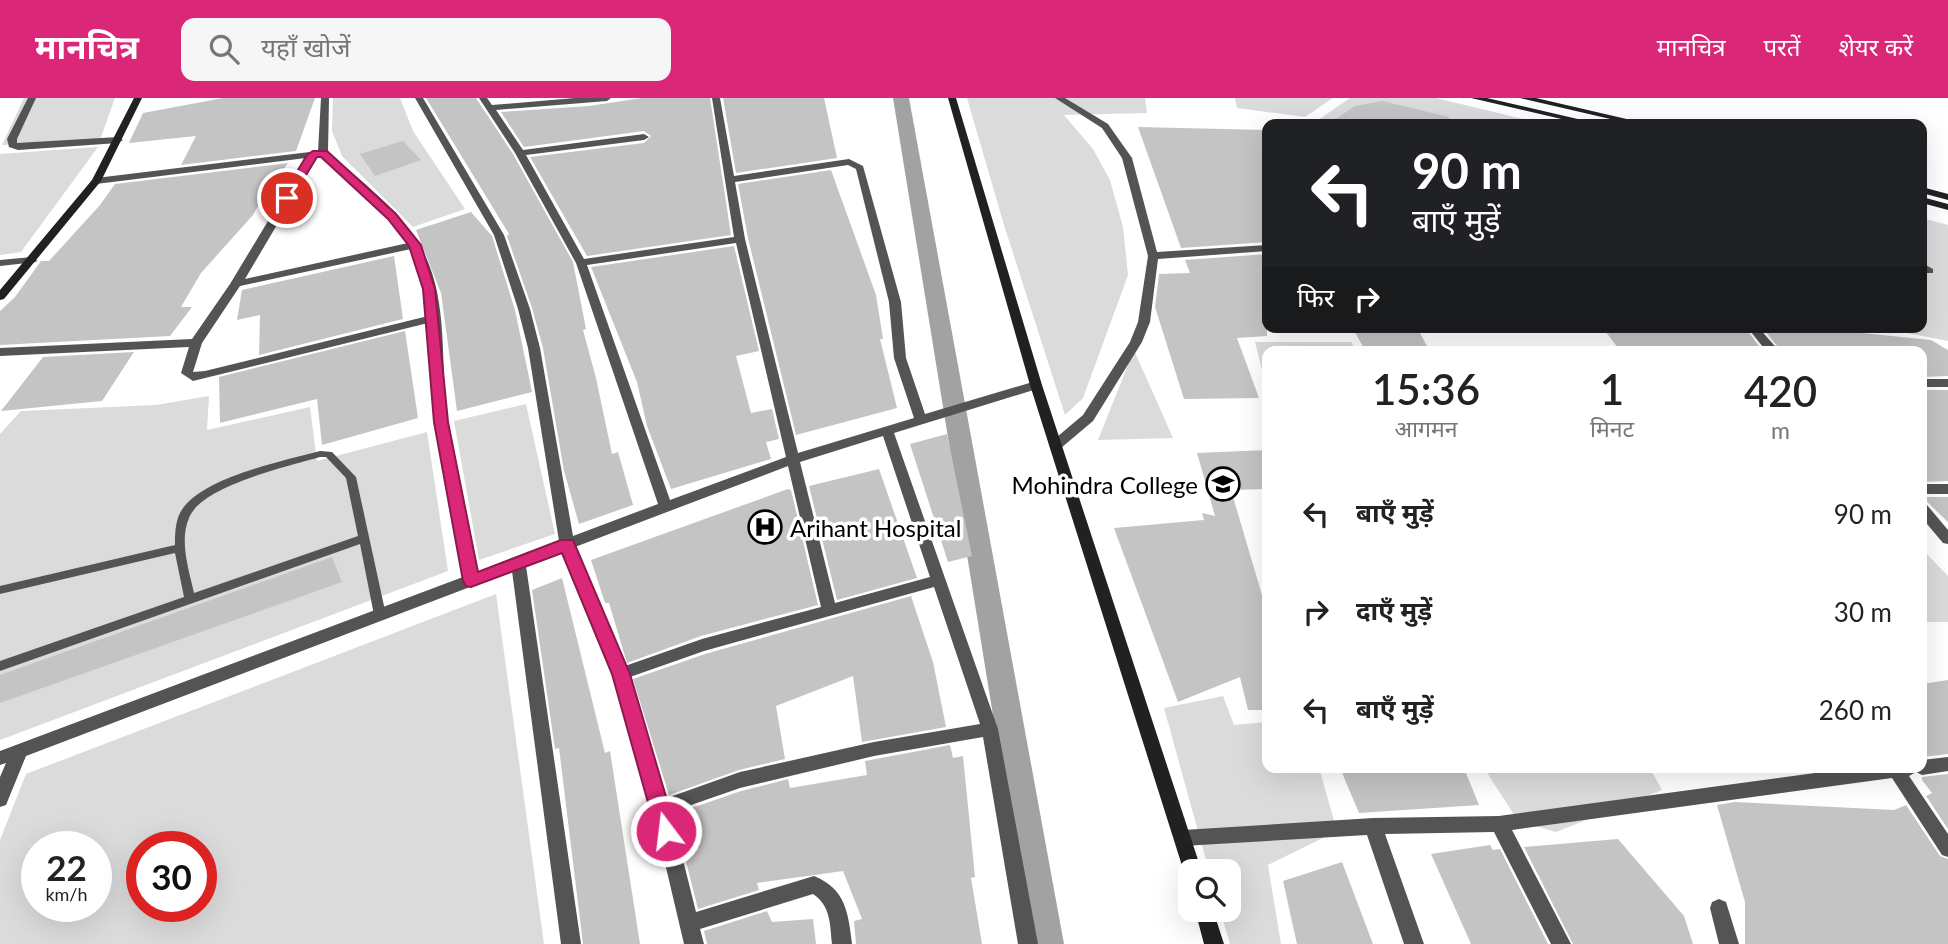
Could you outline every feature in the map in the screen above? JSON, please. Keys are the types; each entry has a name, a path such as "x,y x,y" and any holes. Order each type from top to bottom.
{"street":[{"path":"32,98 12,139 12,145 18,147 118,140"},
{"path":"0,297 96,181 138,98"},
{"path":"325,98 318,154 196,343 187,373 193,377 433,318"},
{"path":"419,98 499,235 524,309 534,348 567,545 621,674 661,808 694,944"},
{"path":"483,98 520,153 581,263 666,507"},
{"path":"488,108 607,98"},
{"path":"716,98 740,239 829,610"},
{"path":"951,98 1037,385 1189,859"},
{"path":"1056,445 1088,418 1136,342 1144,323 1153,256 1127,158 1105,126 1059,98"},
{"path":"1475,98 1571,119"},
{"path":"1524,98 1620,119"},
{"path":"520,153 643,138"},
{"path":"96,181 318,154 392,217 415,245 429,289 441,422 471,581"},
{"path":"730,180 849,162 860,168 895,302 900,358 921,420"},
{"path":"1927,191 1948,197"},
{"path":"1927,202 1948,207"},
{"path":"581,263 740,239"},
{"path":"236,284 415,245"},
{"path":"1153,256 1262,248"},
{"path":"0,263 33,260"},
{"path":"0,352 196,343"},
{"path":"1927,383 1948,383"},
{"path":"0,758 793,459 1037,385"},
{"path":"887,430 990,729 1028,944"},
{"path":"1927,489 1948,489"},
{"path":"1927,515 1948,539"},
{"path":"518,563 571,944"},
{"path":"621,674 702,645 940,580"},
{"path":"661,808 740,780 874,749 990,729"},
{"path":"0,799 19,751"},
{"path":"1927,766 1948,764"},
{"path":"1183,838 1373,826 1499,824 1874,773"},
{"path":"1905,773 1948,849"},
{"path":"1499,824 1561,944"},
{"path":"1373,826 1414,944"},
{"path":"689,923 814,885 825,888 833,901 842,944"},
{"path":"1719,908 1729,944"},
{"path":"1208,922 1214,944"}],"lane":[{"path":"190,600 179,548 184,513 195,498 245,476 320,454 329,454 351,477 380,615"},
{"path":"0,666 364,538"},
{"path":"0,590 179,548"}],"shaded area":[{"path":"24,98 115,98 100,140 2,145"},
{"path":"333,98 400,98 413,131 465,209 413,227 342,156 332,131"},
{"path":"967,98 1145,98 1147,113 1064,115 1093,149 1110,180 1123,227 1128,275 1083,398 1065,415 1004,225"},
{"path":"1235,98 1333,98 1305,117 1237,108"},
{"path":"1350,98 1436,98 1522,119 1319,119"},
{"path":"98,147 21,252 0,255 0,154"},
{"path":"1927,219 1948,225 1948,341 1907,333 1927,333"},
{"path":"1255,342 1351,342 1353,346 1262,346 1262,371"},
{"path":"1134,350 1173,438 1098,440"},
{"path":"209,396 207,430 310,407 317,461 427,432 448,571 0,740 0,434 21,411 156,405"},
{"path":"526,404 555,534 479,560 454,421"},
{"path":"1927,554 1948,576 1948,622 1927,622"},
{"path":"496,594 544,944 0,944 0,840 26,774"},
{"path":"1223,696 1234,725 1262,722 1262,773 1320,773 1337,831 1268,865 1281,944 1230,944 1224,922 1241,922 1241,859 1206,859 1164,708"},
{"path":"1487,773 1653,773 1662,790 1556,832 1518,821"}],"building":[{"path":"223,98 315,98 296,151 181,165 196,136 129,143 143,113"},
{"path":"426,98 476,98 513,154 573,262 586,329 583,330 612,454 618,452 633,505 579,524 564,471 543,348 507,236 509,234"},
{"path":"642,98 710,98 731,235 587,256 530,157 644,143 651,136 644,131 524,147 501,112 589,106"},
{"path":"723,98 824,98 837,158 736,173"},
{"path":"1382,101 1449,119 1336,119 1355,106"},
{"path":"1138,127 1262,130 1262,242 1181,248"},
{"path":"403,141 421,160 375,176 360,154"},
{"path":"288,163 275,181 271,182 253,215 201,273 181,307 192,307 170,336 0,345 0,311 15,297 41,261 49,261 100,205 115,184"},
{"path":"831,170 876,295 883,339 880,339 897,408 796,435 748,238 738,184"},
{"path":"471,212 492,236 515,310 532,392 457,411 441,293 416,230"},
{"path":"734,246 759,351 736,356 751,413 772,409 779,439 766,442 771,459 671,489 647,426 637,382 591,267"},
{"path":"1262,254 1262,333 1267,333 1267,336 1237,338 1259,398 1184,399 1155,307 1159,274 1190,273 1185,260"},
{"path":"394,256 403,319 259,355 260,315 237,320 242,290"},
{"path":"405,331 418,418 322,445 317,399 220,423 219,377"},
{"path":"1355,333 1420,333 1427,346 1363,346"},
{"path":"1607,333 1749,333 1759,346 1616,346"},
{"path":"1767,333 1862,333 1931,340 1948,350 1948,376 1927,377 1927,346 1777,346"},
{"path":"134,352 102,401 1,411 43,357"},
{"path":"1927,390 1948,390 1948,481 1927,482"},
{"path":"947,434 972,556 948,562 910,444"},
{"path":"1262,450 1262,489 1231,490 1262,595 1262,710 1248,710 1240,677 1178,702 1114,528 1204,520 1202,513 1215,516 1197,453"},
{"path":"879,469 917,578 837,600 809,486"},
{"path":"791,490 818,605 701,636 627,663 609,603 605,603 591,560"},
{"path":"1927,497 1948,497 1948,522 1927,502"},
{"path":"332,557 342,582 0,703 0,675"},
{"path":"562,578 605,753 610,751 640,944 583,944 559,748 555,749 532,590"},
{"path":"911,596 933,662 946,727 862,742 853,676 776,706 785,759 739,770 669,795 633,679 705,654"},
{"path":"1948,680 1948,754 1927,756 1927,683"},
{"path":"950,745 953,758 963,756 975,877 971,878 982,944 856,944 854,921 862,919 843,871 757,883 759,890 698,909 674,814 741,791 788,779 790,788 867,775 865,761"},
{"path":"1342,773 1466,773 1479,805 1359,813"},
{"path":"1948,774 1948,829 1926,796 1932,793 1922,777"},
{"path":"1735,802 1894,810 1906,805 1940,856 1948,859 1948,944 1745,944 1745,902 1717,805"},
{"path":"1618,839 1684,916 1693,944 1573,944 1524,847"},
{"path":"1490,845 1493,850 1500,849 1548,944 1471,944 1431,854"},
{"path":"1342,862 1373,944 1297,944 1283,881"},
{"path":"767,911 772,922 813,919 816,944 707,944 704,931"}],"waterway":[{"path":"901,98 1047,944"}],"place":[{"name":"Mohindra College","path":"1223,484"},
{"name":"Arihant Hospital","path":"765,527"}],"route":[{"path":"287,198 313,155 323,153 392,217 415,245 429,289 441,422 471,581 567,545 621,674 666,831"}]}
